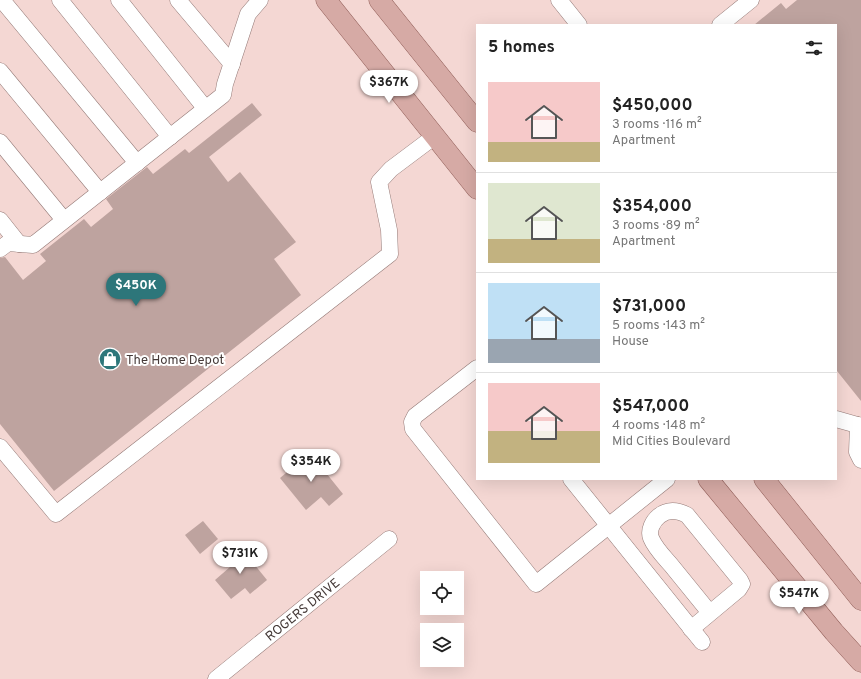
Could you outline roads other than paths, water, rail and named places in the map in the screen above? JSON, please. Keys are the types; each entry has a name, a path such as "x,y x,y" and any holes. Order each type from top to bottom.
{"main road":[{"path":"326,0 476,188"},
{"path":"379,0 476,121"},
{"path":"709,480 834,632 861,662"},
{"path":"765,480 861,600"}],"lane":[{"path":"2,0 137,163"},
{"path":"60,0 170,137"},
{"path":"119,0 206,108"},
{"path":"178,0 232,64"},
{"path":"0,249 8,243 33,245 223,95 248,14 260,0"},
{"path":"559,0 578,24"},
{"path":"721,24 750,0"},
{"path":"0,71 100,192"},
{"path":"0,446 56,514 390,254 389,230 379,182 391,169 435,136"},
{"path":"0,142 64,220"},
{"path":"0,220 19,244"},
{"path":"476,369 416,416 412,422 413,429 536,584 666,480"},
{"path":"837,419 859,425 857,452 861,460"},
{"path":"572,480 702,642"},
{"path":"691,629 739,589 742,584 687,514 670,510 654,520 650,530 651,537 659,550 710,613"},
{"name":"ROGERS DRIVE","path":"216,679 389,539"}],"place":[{"name":"The Home Depot","path":"110,359"}]}
